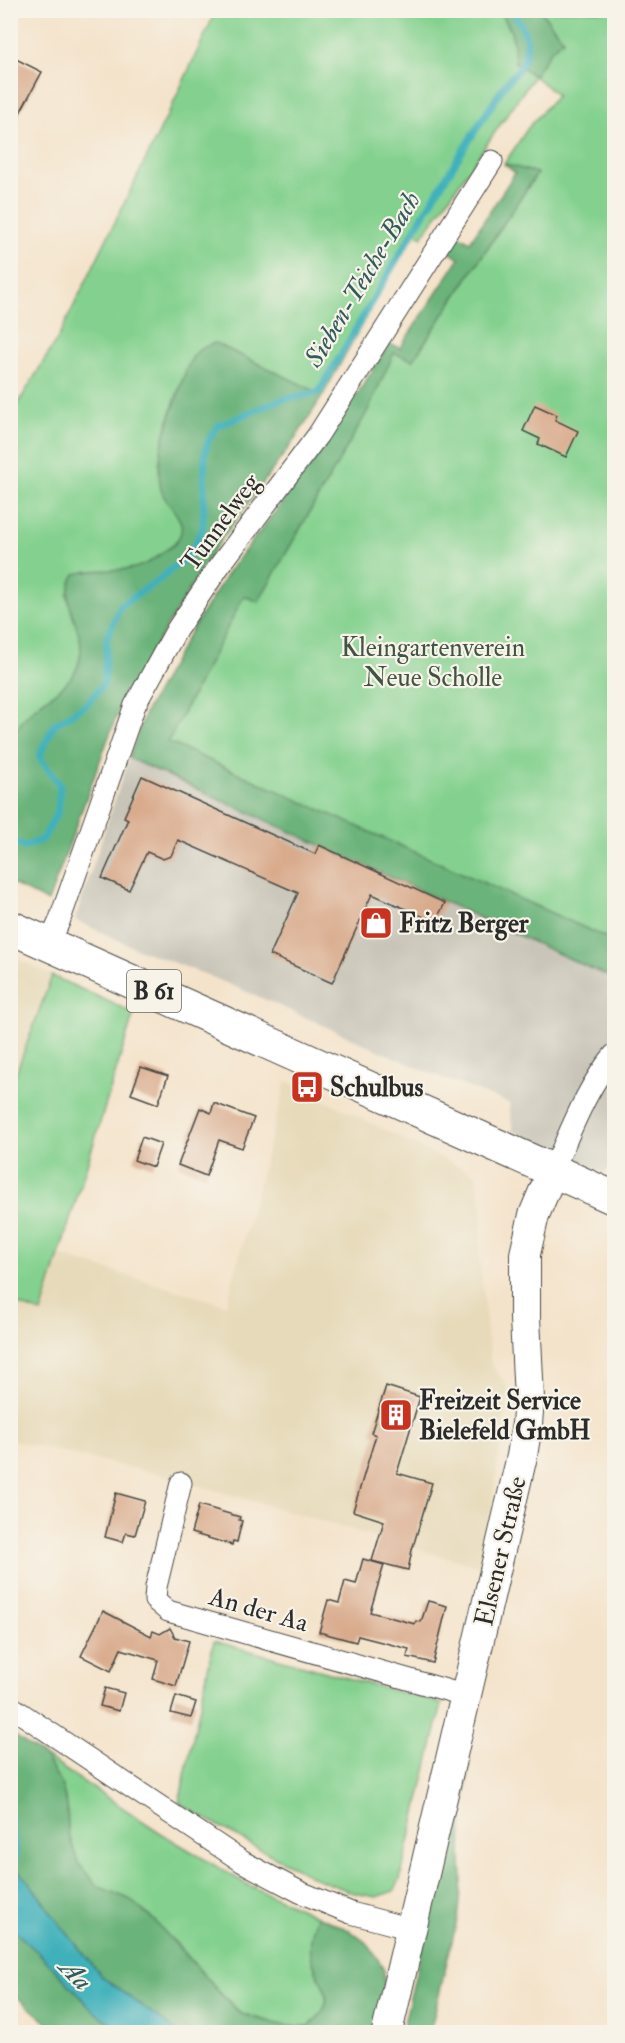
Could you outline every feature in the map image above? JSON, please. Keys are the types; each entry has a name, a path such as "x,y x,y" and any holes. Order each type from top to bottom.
{"main road":[{"name":"B 61","path":"10,927 615,1198"},
{"name":"Elsener Straße","path":"387,2032 522,1456 529,1399 525,1254 534,1215 553,1170"}],"street":[{"name":"Tunnelweg","path":"49,944 59,922 135,705 177,629 220,565 318,435 492,161"},
{"path":"553,1170 585,1101 604,1067 615,1055"},
{"name":"An der Aa","path":"181,1483 156,1587 155,1600 168,1611 467,1696"},
{"path":"10,1706 243,1862 300,1892 351,1913 411,1929"}],"shaded area":[{"path":"129,758 614,979 614,1165 604,1173 513,1131 509,1103 425,1071 271,1002 140,950 75,920"},
{"path":"11,956 134,1013 59,1255 226,1305 286,1081 476,1175 483,1214 479,1254 491,1364 508,1388 484,1568 166,1476 11,1440"}],"green space":[{"name":"Kleingartenverein Neue Scholle","path":"216,11 499,11 512,35 515,62 533,76 551,50 563,40 541,11 614,11 614,941 168,742 244,595 258,602 367,412 394,352 413,360 537,174 504,164 528,128 557,95 534,76 422,237 416,233 392,270 323,395 215,343 198,351 185,372 172,409 160,462 160,472 181,523 182,532 175,544 149,562 135,569 87,571 67,593 82,639 77,669 65,684 29,714 11,745 11,415 58,338"},
{"path":"499,11 541,11 563,40 551,50 534,76 515,62 512,35"},
{"path":"504,164 537,173 413,360 394,353 367,412 258,602 244,596 168,742 614,941 614,979 129,758 145,713 186,639 229,571 319,455 389,344 400,348 459,259 447,250 457,234 470,242 515,173"},
{"path":"215,343 323,395 295,439 210,555 122,701 48,902 11,883 9,760 12,742 23,720 70,679 79,662 80,639 69,597 70,586 75,574 141,566 173,545 181,534 179,519 162,493 160,485 161,449 189,364 200,350"},
{"path":"52,976 134,1013 41,1313 11,1302 10,1084 12,1084"},
{"path":"214,1641 442,1704 400,1880 394,1891 376,1897 354,1893 315,1878 179,1803"},
{"path":"11,1733 44,1756 61,1783 67,1805 68,1832 78,1863 97,1886 129,1899 155,1921 241,2014 285,2026 309,2026 319,2016 327,2000 311,1953 317,1916 349,1930 368,1944 384,1969 384,1993 377,2032 178,2032 102,1977 28,1881 11,1864"},
{"path":"44,1756 167,1837 248,1885 317,1916 311,1953 326,1994 324,2008 319,2017 309,2026 285,2026 242,2014 219,1992 179,1946 129,1899 97,1886 78,1863 68,1832 67,1805 61,1783"},
{"path":"470,1758 462,1821 462,1881 459,1912 430,2032 402,2032 436,1887"},
{"path":"11,1928 41,1955 95,2012 123,2032 58,2032 11,1992"}],"water":[{"name":"Aa","path":"11,1864 28,1881 102,1977 178,2032 123,2032 95,2012 41,1955 11,1928"}],"building":[{"path":"10,56 42,72 10,131"},
{"path":"535,405 557,415 555,420 578,431 566,457 538,444 540,439 523,431"},
{"path":"142,776 315,854 319,845 445,903 435,922 372,894 332,983 270,955 298,893 178,840 171,856 163,859 147,852 129,890 102,878 128,819 124,817"},
{"path":"141,1067 168,1076 158,1104 131,1094"},
{"path":"214,1103 254,1118 242,1148 219,1140 206,1176 178,1165 200,1108 211,1113"},
{"path":"142,1137 161,1144 153,1167 134,1160"},
{"path":"386,1386 420,1397 397,1473 432,1483 408,1570 372,1561 384,1521 353,1511 376,1435 371,1433"},
{"path":"116,1493 145,1501 135,1535 126,1533 123,1542 105,1537"},
{"path":"199,1505 240,1517 239,1520 242,1521 237,1542 233,1541 232,1545 191,1533"},
{"path":"363,1559 384,1565 370,1612 415,1624 416,1621 421,1622 428,1601 447,1606 433,1663 407,1657 409,1649 358,1636 356,1642 319,1632 328,1600 339,1603 345,1581 356,1584"},
{"path":"103,1611 151,1636 153,1631 160,1634 170,1628 175,1637 189,1641 176,1686 153,1679 158,1660 121,1649 111,1671 81,1656"},
{"path":"105,1688 124,1693 119,1711 100,1706"},
{"path":"176,1696 196,1702 191,1718 171,1713"}],"waterway":[{"name":"Sieben-Teiche-Bach","path":"10,839 24,847 43,839 58,811 60,785 39,757 54,725 87,704 104,683 107,638 120,606 160,579 191,553 203,527 205,454 209,439 218,426 277,401 319,392 457,160 504,86 520,66 527,46 521,24 511,10"},
{"name":"Sieben-Teiche-Bach","path":"10,1817 16,1855 10,1874"}],"place":[{"name":"Fritz Berger","path":"376,923"},
{"name":"Schulbus","path":"307,1087"},
{"name":"Freizeit Service Bielefeld GmbH","path":"396,1415"}]}
